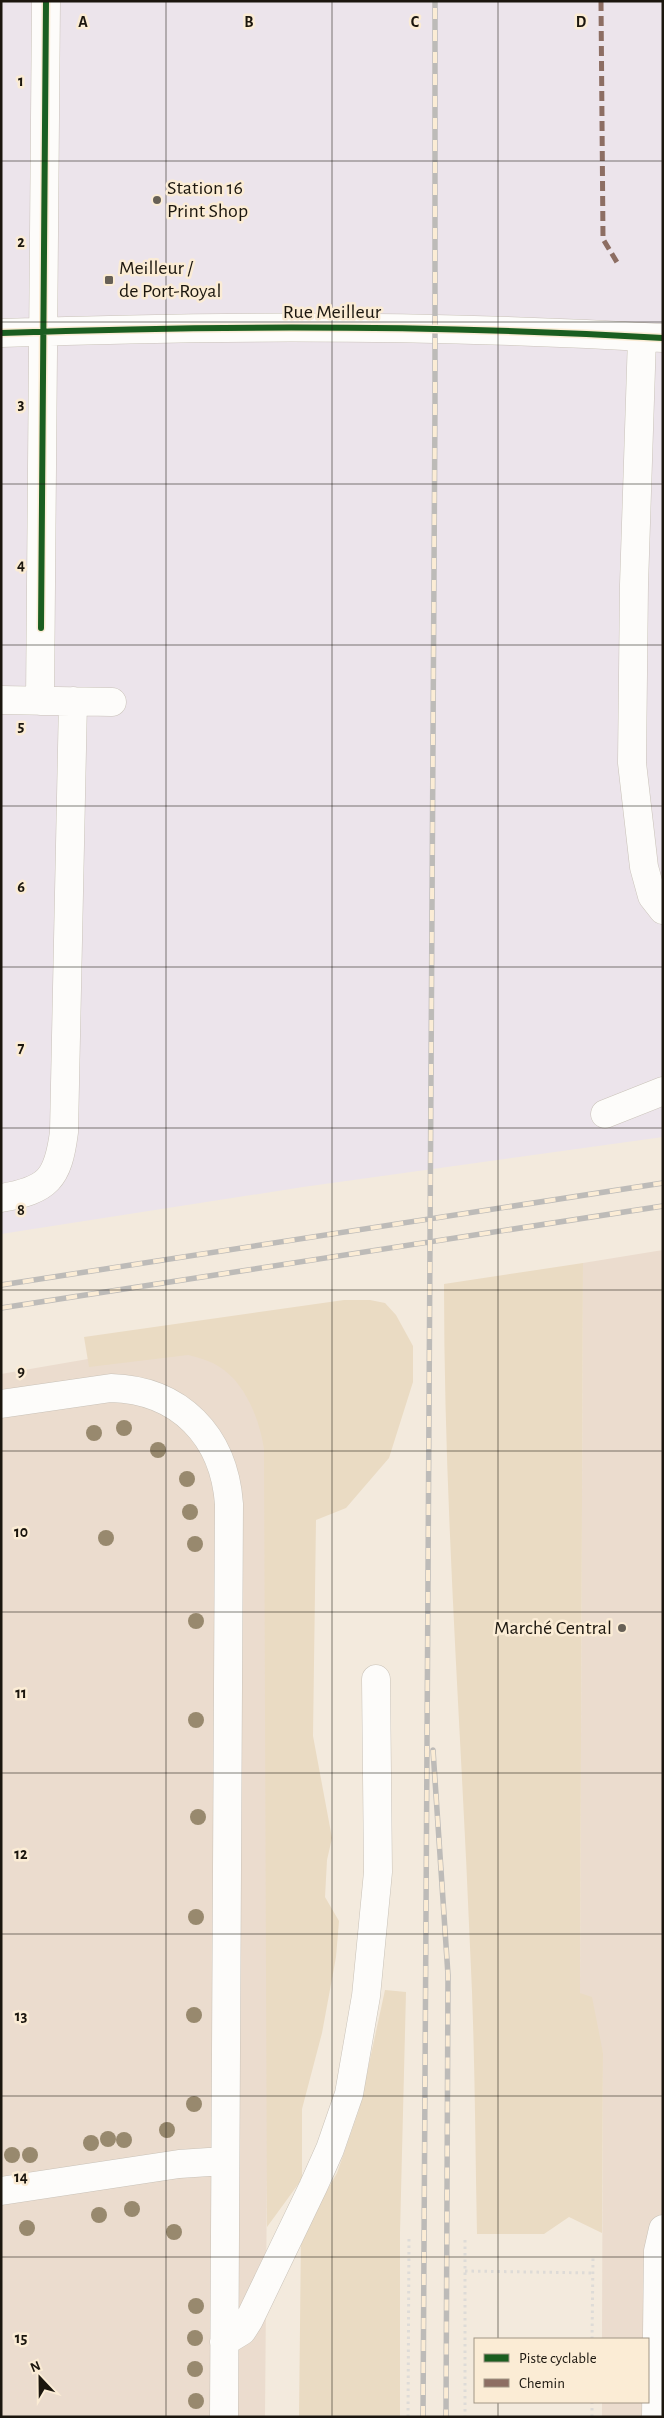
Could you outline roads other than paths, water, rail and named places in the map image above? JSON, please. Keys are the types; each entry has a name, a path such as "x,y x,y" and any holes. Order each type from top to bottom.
{"street":[{"path":"40,701 46,1"},
{"name":"Rue Meilleur","path":"1,333 96,328 452,328 533,330 652,338"},
{"path":"652,338 634,585 632,763 644,867 652,896 663,910"},
{"path":"1,700 112,702"},
{"path":"1,1198 33,1190 45,1183 54,1173 61,1157 64,1132 73,702"},
{"path":"605,1114 663,1091"},
{"path":"1,1404 111,1388 126,1389 156,1396 183,1411 200,1427 213,1445 225,1474 229,1504 224,2417"},
{"path":"224,2342 235,2337 249,2320 320,2172 349,2094 366,1996 378,1872 376,1679"},
{"path":"1,2191 179,2164 224,2161"},
{"path":"656,2417 661,2244"}],"railway":[{"path":"423,2417 435,404 435,1"},
{"path":"1,1285 663,1183"},
{"path":"1,1308 663,1206"},
{"path":"433,1750 448,1975 446,2417"}],"place":[{"name":"Station 16 Print Shop","path":"157,200"},
{"name":"Meilleur / de Port-Royal","path":"109,280"},
{"name":"Marché Central","path":"622,1628"}]}
